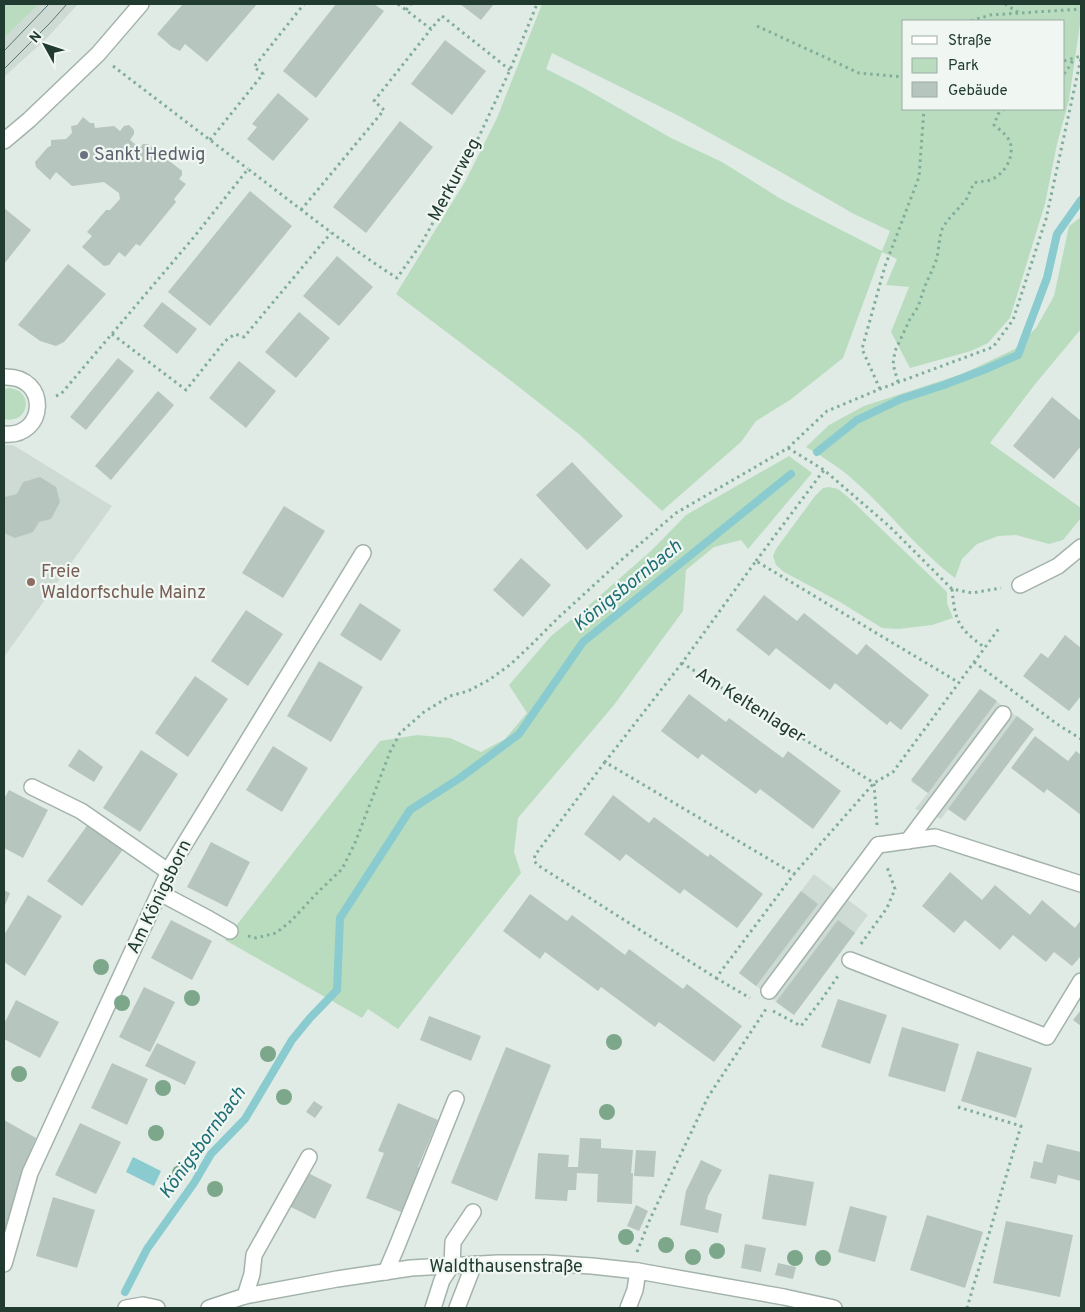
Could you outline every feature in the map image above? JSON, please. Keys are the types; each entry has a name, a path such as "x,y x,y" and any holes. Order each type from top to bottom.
{"street":[{"path":"4,141 29,120 98,54 141,4"},
{"path":"4,377 13,376 30,385 35,393 37,402 34,420 28,427 20,432 4,434"},
{"path":"1020,586 1058,566 1081,547"},
{"name":"Am Königsborn","path":"4,1264 30,1173 173,864 363,552"},
{"path":"908,841 1004,714"},
{"path":"32,787 81,811 169,872"},
{"path":"769,991 878,845 935,837 1081,884"},
{"path":"160,893 230,931"},
{"path":"850,960 1047,1037 1081,981"},
{"path":"386,1272 456,1099"},
{"path":"245,1296 252,1274 254,1255 309,1157"},
{"path":"433,1308 442,1280 452,1265 453,1242 473,1212"},
{"name":"Waldthausenstraße","path":"209,1308 245,1296 412,1268 474,1264 546,1263 638,1271 784,1297 834,1308"},
{"path":"457,1308 474,1264"},
{"path":"628,1308 635,1290 638,1271"},
{"path":"126,1308 142,1306 157,1308"}],"path":[{"path":"210,140 263,74 254,67 304,4"},
{"path":"398,4 431,29"},
{"path":"406,10 411,4"},
{"name":"Merkurweg","path":"98,54 331,233 396,278 421,244 468,160 510,70 536,4"},
{"path":"1005,4 1019,13"},
{"path":"974,20 990,15 1081,9"},
{"path":"301,210 384,110 374,101 442,16 510,70"},
{"path":"757,26 859,73 902,77"},
{"path":"230,931 256,938 276,933 291,921 342,869 355,844 393,746 400,733 424,712 450,696 468,691 489,680 511,664 619,562 676,514 788,448 827,411 898,382 993,347 1013,320 1046,219 1081,57 1065,61"},
{"path":"1065,73 1074,58"},
{"path":"880,389 862,350 885,266 919,177 924,110"},
{"path":"898,382 893,364 895,351 918,307 934,268 941,231 947,221 966,200 974,183 989,180 1000,174 1009,160 1011,153 1010,142 994,125 998,114 1003,110"},
{"path":"37,402 61,394 194,237 248,169"},
{"path":"112,334 186,390 225,341 235,334 244,336 331,233"},
{"path":"788,448 824,470 889,526 952,589 972,593 1020,586"},
{"name":"Am Keltenlager","path":"824,470 682,663 874,784"},
{"path":"756,561 958,682"},
{"path":"952,589 955,613 961,626 984,647"},
{"path":"716,978 794,874 874,784 893,772 1000,627"},
{"path":"974,662 1057,724 1081,739"},
{"path":"682,663 534,855 534,861 539,866 750,998"},
{"path":"605,762 794,874"},
{"path":"874,784 878,845"},
{"path":"636,1254 650,1218 708,1097 767,1008 769,991"},
{"path":"958,1107 1021,1126 967,1308"}],"shaded area":[{"path":"39,4 78,4 47,38 4,77 4,38"},
{"name":"Freie Waldorfschule Mainz","path":"4,445 13,445 112,506 4,657"},
{"path":"980,689 1034,729 965,821 948,809 941,819 915,809 928,793 911,782"},
{"path":"814,874 868,915 794,1015 739,973"}],"green space":[{"path":"4,4 39,4 4,38"},
{"path":"542,4 1081,4 1081,17 1069,100 1057,144 1045,204 1010,318 988,343 971,351 910,368 891,332 909,287 886,285 897,259 882,252 843,358 790,400 756,421 741,442 662,511 580,435 396,294 466,180 497,118","holes":["552,53 679,116 854,214 890,231 882,251 781,199 722,162 671,138 582,87 546,69"]},
{"path":"1081,217 1081,329 990,443 1081,508 1081,518 1063,540 1049,544 1016,535 998,536 977,544 962,559 955,578 929,556 853,479 806,447 829,425 864,406 962,374 1015,349 1036,328 1054,296 1069,226"},
{"path":"4,389 17,390 23,395 26,406 19,417 4,419"},
{"path":"789,456 812,473 748,549 741,540 714,547 686,570 683,611 614,705 518,818 514,852 521,873 398,1029 368,1009 362,1018 225,940 380,741 417,735 450,738 481,752 505,739 527,713 509,685 551,636 652,550 686,515"},
{"path":"823,488 838,489 848,497 947,592 947,603 953,618 932,625 899,629 882,628 840,602 784,572 776,565 773,556 776,549 815,496"}],"water":[{"path":"133,1157 161,1171 154,1186 126,1172"}],"building":[{"path":"183,4 257,4 207,62 185,44 180,51 172,47 157,34"},
{"path":"336,4 374,4 384,11 316,98 283,71"},
{"path":"460,4 494,4 481,20"},
{"path":"445,40 486,71 452,115 411,84"},
{"path":"278,93 309,119 273,161 247,139 257,127 252,124"},
{"path":"83,117 90,123 94,123 95,128 114,126 120,131 124,126 129,125 134,130 130,140 140,148 143,144 148,144 182,171 179,179 186,184 174,199 176,202 140,246 136,244 125,257 119,252 109,265 104,266 82,247 92,236 87,232 106,210 110,210 120,199 119,193 104,182 72,186 56,172 50,180 36,167 35,162 51,146 51,140 66,139 72,133 71,126 77,125"},
{"path":"400,121 433,147 366,233 333,207"},
{"path":"250,191 292,226 210,326 168,292"},
{"path":"4,208 31,230 4,264"},
{"path":"337,256 373,287 339,326 303,296"},
{"path":"68,264 106,294 64,342 56,346 40,341 18,325"},
{"path":"162,302 197,329 177,354 143,326"},
{"path":"299,312 330,338 296,378 265,352"},
{"path":"118,358 134,371 86,430 70,417"},
{"path":"239,361 276,391 246,428 209,398"},
{"path":"158,391 174,405 111,480 95,466"},
{"path":"1052,397 1081,421 1081,446 1054,479 1013,446"},
{"path":"572,462 623,516 587,550 536,495"},
{"path":"40,477 56,487 60,502 51,519 39,522 33,532 15,538 4,533 4,498 17,494 23,482"},
{"path":"284,506 325,531 283,598 242,573"},
{"path":"521,558 551,585 523,617 493,590"},
{"path":"764,595 797,621 804,613 857,655 866,644 929,695 901,730 890,721 887,725 835,683 830,690 776,648 769,656 736,630"},
{"path":"360,603 401,630 381,661 340,635"},
{"path":"246,610 283,634 248,686 211,661"},
{"path":"1065,635 1081,648 1081,696 1069,711 1023,676 1041,653 1048,658"},
{"path":"319,661 363,687 331,742 287,716"},
{"path":"195,676 228,699 188,757 155,733"},
{"path":"980,689 997,701 928,793 911,780"},
{"path":"689,694 726,722 729,718 783,758 788,751 841,791 813,829 760,789 756,794 702,754 698,759 661,731"},
{"path":"1017,716 1034,729 965,821 948,809"},
{"path":"1035,736 1068,761 1076,751 1081,755 1081,815 1047,789 1044,793 1011,768"},
{"path":"273,746 308,768 282,812 246,790"},
{"path":"79,749 103,767 94,782 68,766"},
{"path":"141,750 178,774 140,832 103,808"},
{"path":"9,790 48,810 23,858 4,848 4,799"},
{"path":"613,795 649,823 654,817 708,857 710,854 763,894 737,928 684,889 680,894 626,854 620,861 584,834"},
{"path":"89,823 124,848 82,906 47,881"},
{"path":"211,842 250,862 227,907 187,887"},
{"path":"950,872 982,900 995,885 1030,915 1042,900 1075,928 1081,920 1081,956 1072,966 1054,952 1046,962 1013,935 1000,950 965,920 954,933 922,906"},
{"path":"4,890 10,893 4,908"},
{"path":"801,891 818,904 756,986 739,973"},
{"path":"530,894 567,921 572,915 625,955 629,949 683,989 687,984 742,1026 714,1062 659,1022 655,1027 601,987 598,991 545,952 540,959 503,931"},
{"path":"28,895 62,916 25,976 4,962 4,935"},
{"path":"171,920 212,941 192,980 151,958"},
{"path":"838,920 855,933 794,1015 776,1002"},
{"path":"144,987 175,1002 150,1052 119,1037"},
{"path":"838,999 887,1015 870,1064 821,1047"},
{"path":"16,1000 59,1022 40,1058 4,1039 4,1024"},
{"path":"1081,1010 1081,1026 1073,1020"},
{"path":"429,1016 481,1036 471,1061 420,1040"},
{"path":"902,1027 959,1044 945,1092 888,1076"},
{"path":"157,1043 196,1062 185,1085 145,1066"},
{"path":"506,1047 551,1065 497,1201 451,1183"},
{"path":"977,1051 1032,1068 1016,1118 961,1101"},
{"path":"112,1063 148,1079 127,1125 91,1108"},
{"path":"314,1101 323,1107 315,1118 306,1112"},
{"path":"398,1103 438,1120 418,1167 424,1170 406,1214 366,1198 384,1153 378,1151"},
{"path":"4,1120 36,1138 23,1169 4,1235"},
{"path":"80,1123 121,1142 96,1194 55,1175"},
{"path":"580,1138 601,1139 601,1148 633,1150 631,1173 633,1173 632,1204 597,1202 598,1174 577,1173 576,1190 568,1190 567,1201 535,1199 538,1153 569,1155 568,1167 578,1167"},
{"path":"1047,1144 1081,1152 1081,1181 1058,1175 1056,1184 1030,1178 1034,1161 1042,1163"},
{"path":"636,1150 656,1151 654,1177 634,1176"},
{"path":"701,1160 722,1170 708,1196 705,1209 722,1214 718,1233 680,1225 686,1191"},
{"path":"304,1171 332,1185 315,1219 287,1205"},
{"path":"769,1174 814,1182 806,1226 762,1219"},
{"path":"53,1197 95,1210 77,1268 36,1256"},
{"path":"636,1205 648,1211 639,1231 627,1226"},
{"path":"850,1206 887,1216 875,1262 838,1252"},
{"path":"927,1215 983,1232 965,1288 910,1270"},
{"path":"1006,1221 1073,1235 1060,1297 993,1283"},
{"path":"745,1244 766,1248 761,1272 741,1268"},
{"path":"778,1263 796,1267 793,1279 775,1275"}],"waterway":[{"name":"Königsbornbach","path":"817,452 857,420 901,399 944,385 1018,355 1047,278 1057,234 1081,200"},
{"name":"Königsbornbach","path":"125,1292 147,1249 194,1183 211,1154 245,1119 292,1040 337,990 340,918 410,810 460,778 519,734 583,642 791,474"}],"tram line":[{"path":"4,51 49,4"},
{"path":"4,69 67,4"}],"place":[{"name":"Sankt Hedwig","path":"84,155"},
{"name":"Freie Waldorfschule Mainz","path":"31,582"}]}
